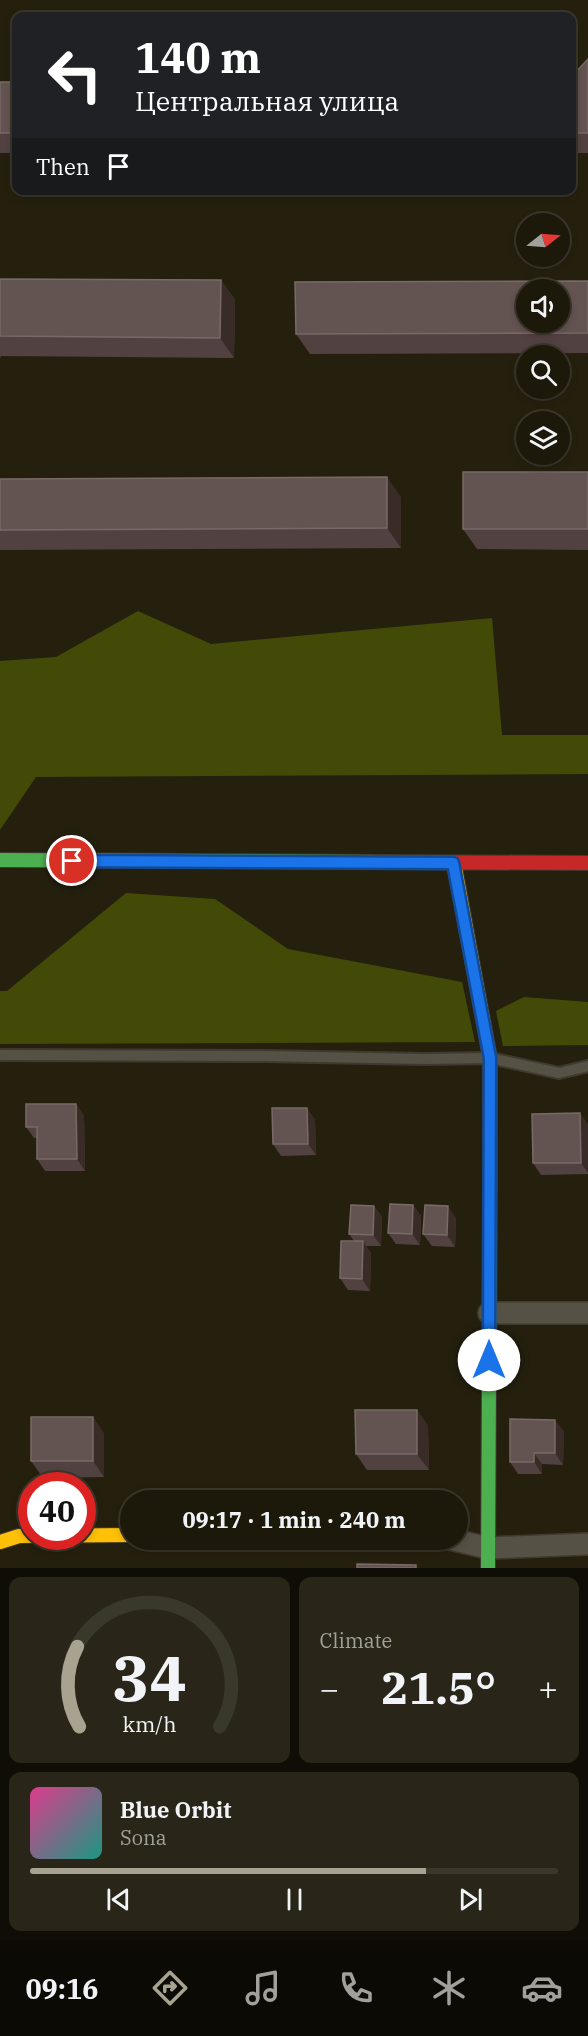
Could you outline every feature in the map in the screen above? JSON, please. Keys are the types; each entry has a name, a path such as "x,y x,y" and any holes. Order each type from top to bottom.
{"street":[{"path":"0,860 588,863"},
{"path":"453,863 490,1058 488,1558"},
{"path":"489,1313 588,1313"},
{"path":"0,1542 19,1536 120,1535"},
{"path":"468,1548 488,1558 588,1544"}],"lane":[{"path":"0,1056 490,1058 560,1073 588,1066"}],"green space":[{"path":"138,611 211,644 492,618 502,735 588,735 588,774 36,777 0,830 0,661 56,657"},
{"path":"126,893 215,899 288,949 462,982 475,1042 0,1044 0,991 7,991"},
{"path":"524,997 588,1002 588,1045 503,1046 496,1011"}],"building":[{"path":"588,59 588,133 576,133 576,72"},
{"path":"0,82 12,82 12,133 0,133"},
{"path":"0,279 221,280 220,338 0,336"},
{"path":"516,281 516,333 570,333 570,281 588,281 588,333 296,334 295,282"},
{"path":"463,472 588,472 588,529 463,529"},
{"path":"387,477 387,528 0,530 0,479"},
{"path":"26,1104 76,1104 77,1159 37,1159 37,1127 26,1127"},
{"path":"272,1108 307,1108 308,1144 273,1144"},
{"path":"580,1113 581,1163 533,1163 532,1114"},
{"path":"390,1204 413,1205 412,1234 388,1233"},
{"path":"351,1205 374,1206 373,1235 349,1234"},
{"path":"425,1205 448,1206 447,1235 423,1234"},
{"path":"341,1241 363,1241 362,1279 340,1278"},
{"path":"355,1410 417,1410 417,1454 356,1454"},
{"path":"31,1417 93,1417 93,1461 31,1461"},
{"path":"510,1419 555,1420 555,1453 534,1453 534,1462 510,1462"},
{"path":"357,1564 416,1565 416,1568 357,1568"}],"traffic: fast":[{"path":"0,860 377,862"},
{"path":"488,1568 490,1185"}],"traffic: slow":[{"path":"454,863 490,1058 490,1185"},
{"path":"0,1542 19,1536 120,1535"}],"traffic: jam":[{"path":"377,862 588,863"}],"route":[{"path":"72,861 453,863 490,1058 489,1360"}]}
